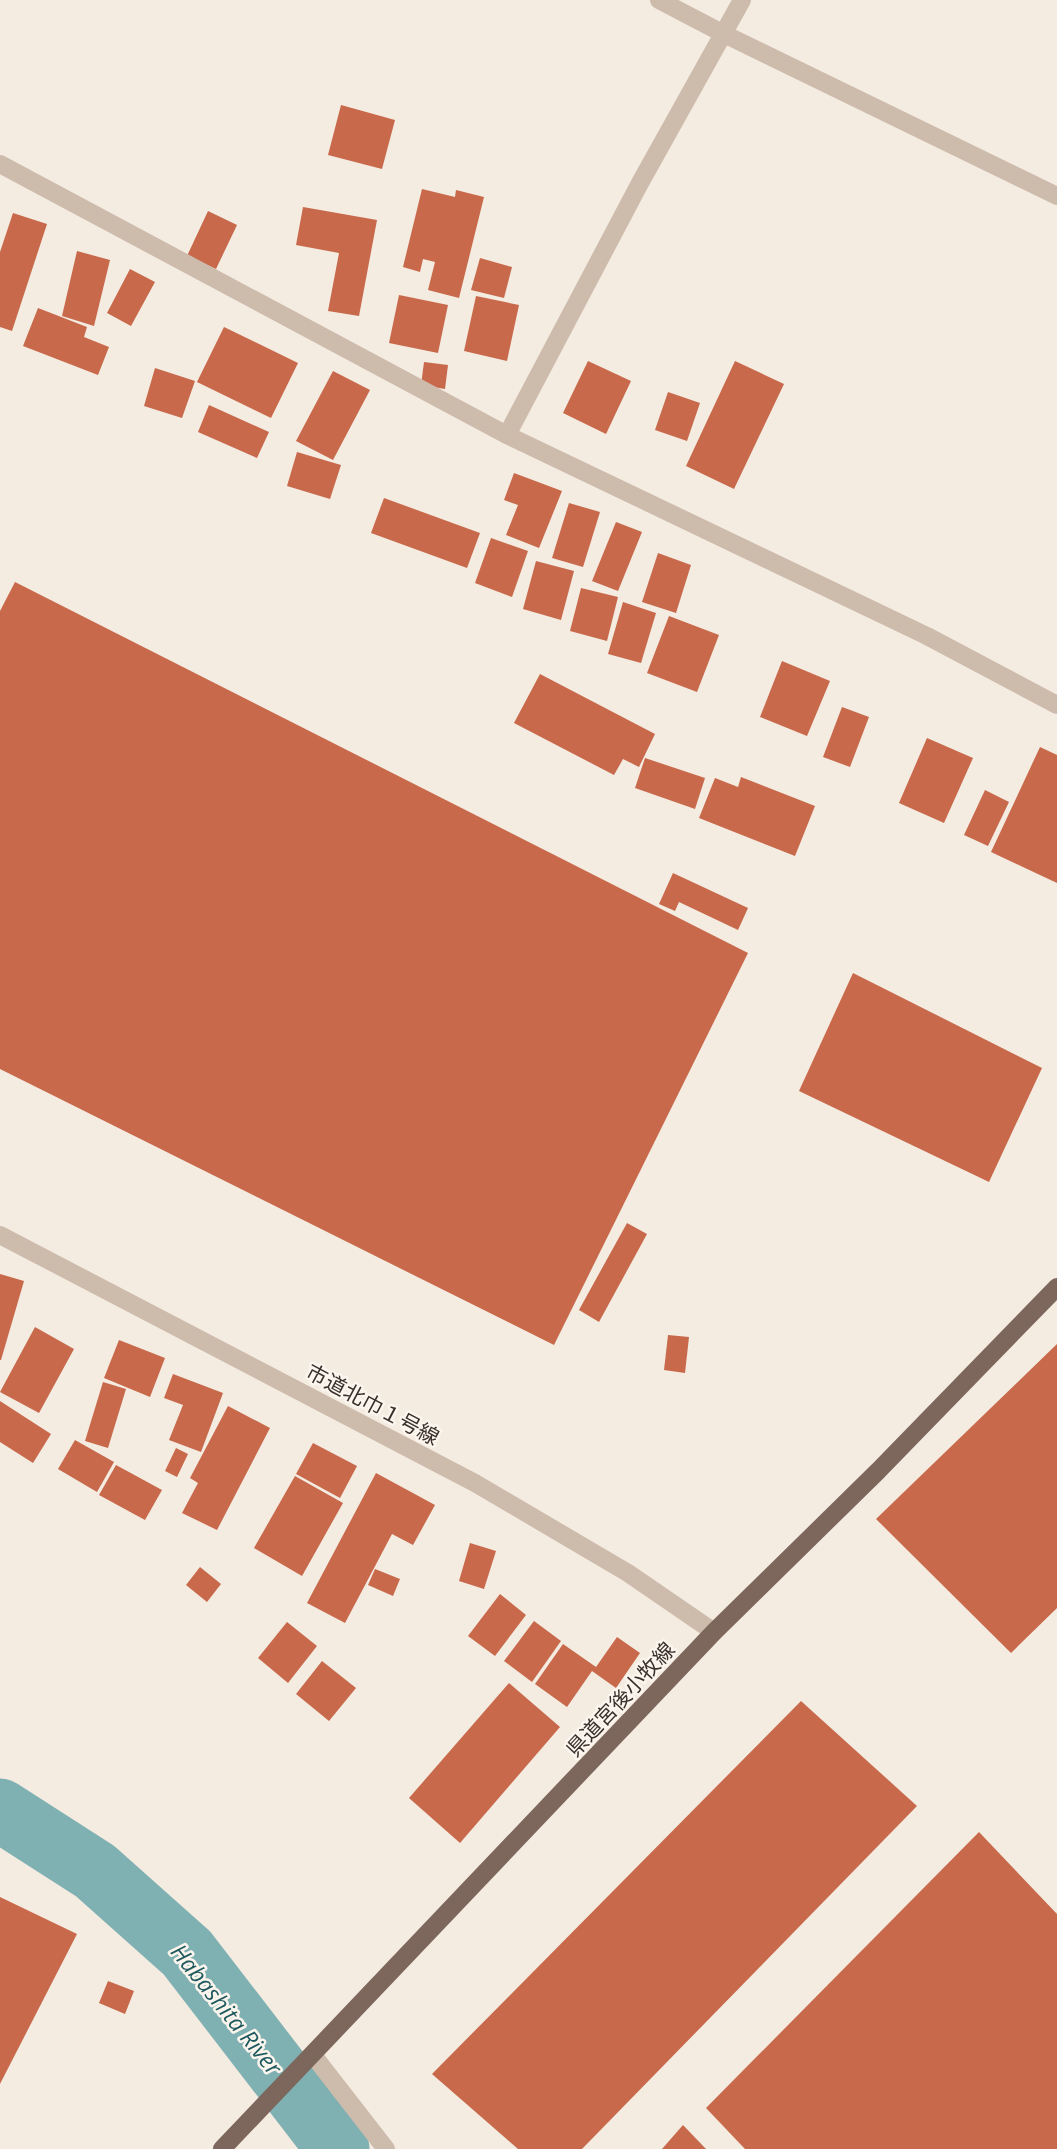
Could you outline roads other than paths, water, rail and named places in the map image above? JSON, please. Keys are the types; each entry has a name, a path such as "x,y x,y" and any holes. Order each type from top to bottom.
{"main road":[{"name":"県道宮後小牧線","path":"222,2149 714,1632 878,1471 1057,1287"}],"street":[{"path":"659,0 1057,196"},
{"path":"507,435 634,195 742,0"},
{"path":"0,164 507,435 927,636 1057,705"},
{"name":"市道北巾１号線","path":"0,1235 474,1483 628,1573 714,1632"},
{"path":"313,2055 386,2149"}],"waterway":[{"name":"Habashita River","path":"0,1810 95,1871 187,1953 338,2149"}]}
